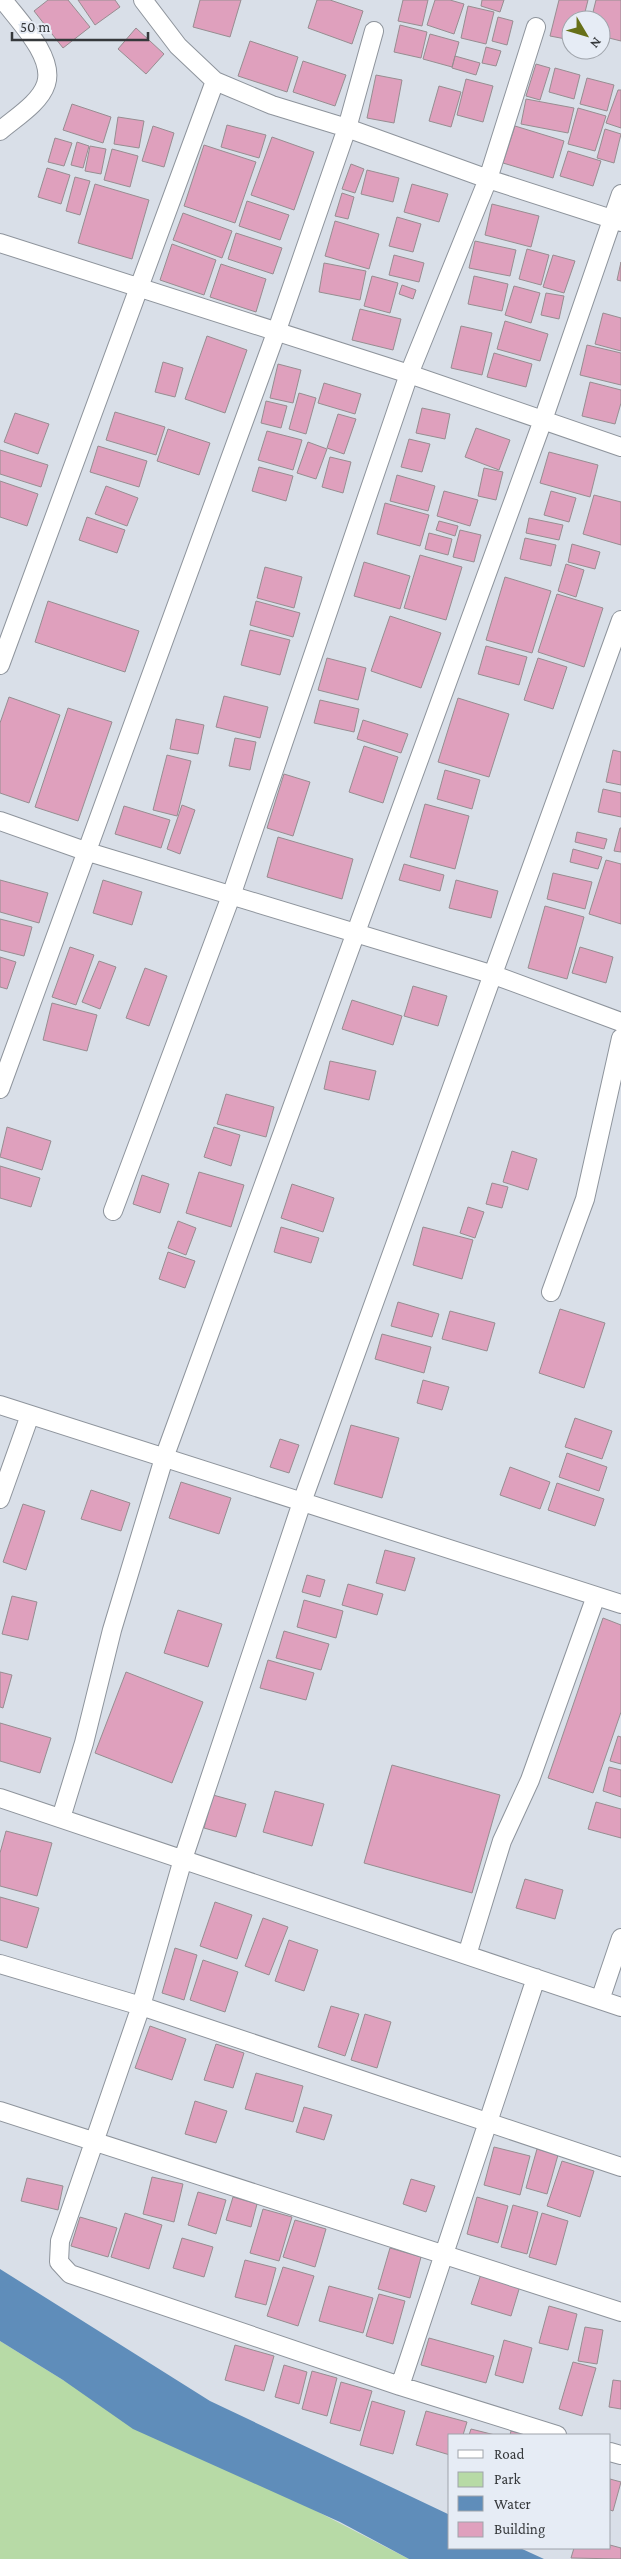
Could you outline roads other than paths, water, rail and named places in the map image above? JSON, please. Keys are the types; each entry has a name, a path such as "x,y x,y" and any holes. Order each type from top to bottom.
{"street":[{"path":"0,131 34,102 46,84 41,51 3,0"},
{"path":"143,0 178,46 215,81 272,105 347,128 488,179 617,221"},
{"path":"112,1211 231,896 409,374 488,179 536,27"},
{"path":"0,1088 85,851 276,333 347,128 374,31"},
{"path":"0,665 140,290 215,81"},
{"path":"61,1818 84,1742 112,1630 164,1458 617,221 621,194"},
{"path":"0,243 140,290 409,374 621,447"},
{"path":"554,2434 400,2386 70,2274 59,2262 60,2241 141,2006 183,1859 302,1502 621,620"},
{"path":"0,821 85,851 494,975 621,1022"},
{"path":"551,1292 584,1199 621,1038"},
{"path":"0,1405 621,1604"},
{"path":"0,1499 30,1415"},
{"path":"467,1955 502,1841 530,1780 596,1596"},
{"path":"0,1798 621,2007"},
{"path":"600,2000 621,1938"},
{"path":"0,1964 141,2006 621,2167"},
{"path":"400,2386 536,1978"},
{"path":"0,2111 442,2256 621,2312"}],"water":[{"path":"0,2269 210,2401 448,2514 448,2549 522,2549 544,2559 409,2559 340,2522 133,2429 63,2380 0,2341"}]}
